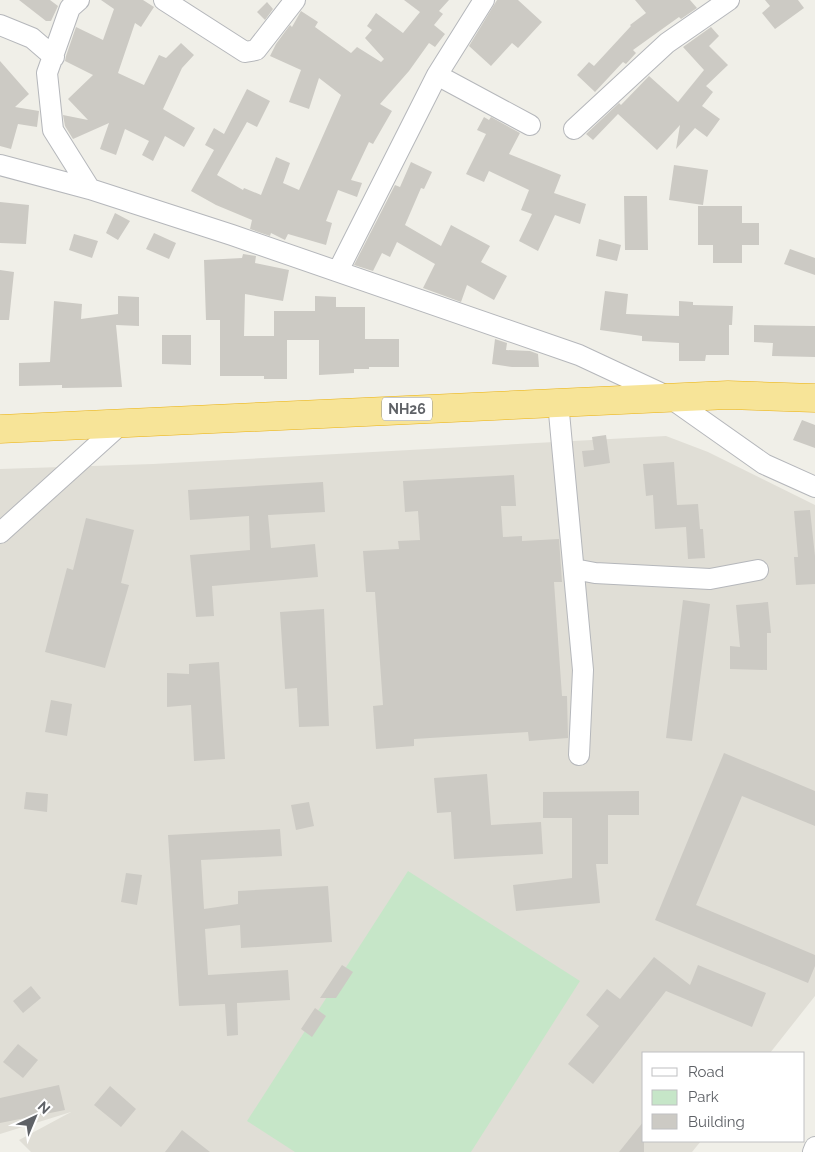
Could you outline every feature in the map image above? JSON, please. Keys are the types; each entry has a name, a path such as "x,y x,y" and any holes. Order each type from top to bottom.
{"highway":[{"name":"NH26","path":"0,429 669,397 737,395 815,398"}],"street":[{"path":"79,0 70,8 47,73 53,130 90,189"},
{"path":"164,0 245,52 256,50 295,0"},
{"path":"338,271 437,75 484,0"},
{"path":"574,129 667,43 728,0"},
{"path":"0,25 32,38 54,57"},
{"path":"437,75 530,125"},
{"path":"0,165 90,189 338,271 578,355 669,397 764,464 815,487"},
{"path":"558,402 583,670 579,755"},
{"path":"0,533 123,422"},
{"path":"574,569 595,573 710,579 758,570"},
{"path":"813,1152 815,1148"}],"shaded area":[{"path":"666,436 708,452 815,505 815,996 771,1052 642,1052 642,1142 700,1142 692,1152 31,1152 19,1140 71,1112 0,1134 0,469 153,464"}],"green space":[{"path":"408,871 580,981 471,1152 295,1152 247,1121"}],"building":[{"path":"19,0 50,0 58,6 51,21 46,21"},
{"path":"101,0 143,0 154,7 141,27 135,23 118,73 144,85 159,55 166,58 181,43 194,55 182,68 163,109 195,128 184,147 165,136 153,161 142,155 149,141 125,129 116,155 100,149 109,123 73,139 65,126 63,115 88,120 68,99 93,75 65,61 76,27 103,40 114,9"},
{"path":"404,0 449,0 439,11 443,14 434,25 445,34 435,47 429,43 409,71 380,104 392,111 373,144 369,142 351,180 362,183 357,197 338,190 326,221 332,223 326,245 288,234 285,240 271,233 270,236 250,229 252,220 216,205 191,191 214,150 205,145 214,128 224,134 247,89 270,101 257,127 247,122 217,175 243,190 244,188 261,195 276,157 290,163 283,183 299,190 341,95 319,78 309,109 289,102 301,70 270,56 276,44 290,25 292,27 301,11 318,22 315,27 351,53 357,47 381,62 384,59 365,38 372,30 367,26 376,13 403,33 420,12"},
{"path":"497,0 518,0 542,22 518,48 512,43 491,66 469,46"},
{"path":"635,0 690,0 697,8 681,19 679,17 633,50 636,53 626,64 623,62 595,92 577,75 589,62 594,66 630,25 646,13"},
{"path":"765,0 798,0 804,8 775,29 762,13 770,6"},
{"path":"267,2 273,9 265,20 257,12"},
{"path":"711,27 719,36 709,46 728,65 706,86 713,92 702,106 720,119 707,137 695,128 676,149 680,125 657,150 618,114 593,140 586,134 619,103 621,105 649,76 678,102 704,70 683,47"},
{"path":"0,61 29,94 15,107 39,111 37,127 18,124 11,149 0,146"},
{"path":"484,117 489,120 491,117 520,133 509,154 561,175 554,193 586,204 580,224 555,215 538,251 519,241 532,214 521,210 529,190 489,171 484,182 466,174 486,134 477,130"},
{"path":"411,162 432,172 424,189 421,188 405,225 441,246 451,225 490,246 481,262 507,276 494,300 467,285 461,302 423,288 435,264 397,242 390,257 382,253 373,271 354,265 395,185 400,187"},
{"path":"674,165 708,170 703,205 669,200"},
{"path":"624,196 647,196 648,250 625,250"},
{"path":"0,202 29,205 26,244 0,243"},
{"path":"698,206 742,206 742,223 759,223 759,245 742,245 742,263 713,263 713,245 698,245"},
{"path":"115,213 130,221 118,240 106,233"},
{"path":"154,233 176,243 169,259 146,249"},
{"path":"74,234 98,241 92,258 69,250"},
{"path":"599,239 621,245 617,261 596,256"},
{"path":"790,249 815,258 815,275 784,264"},
{"path":"243,254 256,256 255,263 289,270 283,301 245,294 244,336 274,336 274,311 315,311 315,296 336,297 336,307 365,307 365,339 399,339 399,367 369,367 369,369 354,369 354,373 319,375 319,340 287,340 287,379 264,379 264,376 220,376 220,320 206,320 204,260 242,258"},
{"path":"0,270 14,272 9,320 0,320"},
{"path":"605,291 628,294 626,314 679,316 679,301 693,302 693,305 733,306 732,325 729,325 729,355 706,355 705,361 679,361 679,343 642,341 642,336 600,330"},
{"path":"118,296 139,297 139,326 116,325 122,387 62,388 62,385 19,386 19,363 50,362 54,301 82,304 81,319 118,314"},
{"path":"754,325 815,326 815,357 772,356 773,343 754,342"},
{"path":"162,335 191,335 191,365 162,364"},
{"path":"495,339 507,343 506,350 530,351 538,354 539,367 512,367 492,364"},
{"path":"802,420 815,425 815,448 793,440"},
{"path":"606,435 610,463 584,467 582,451 594,450 592,437"},
{"path":"674,462 677,505 698,504 700,529 703,529 705,558 688,559 686,527 655,529 653,495 646,496 643,464"},
{"path":"514,475 516,506 501,506 503,537 522,536 522,541 559,539 562,582 554,582 562,696 567,696 568,738 529,741 528,732 414,739 414,746 376,749 373,706 383,705 375,592 366,592 363,551 399,549 398,541 420,540 418,511 405,512 403,481"},
{"path":"323,482 325,512 268,515 271,548 315,544 318,577 212,586 214,616 196,617 190,555 250,550 249,516 190,520 188,490"},
{"path":"810,510 815,556 815,584 796,585 794,557 798,557 794,511"},
{"path":"86,518 134,530 121,583 129,585 105,668 45,652 67,568 73,570"},
{"path":"683,600 710,604 692,741 666,738"},
{"path":"768,602 771,633 767,633 767,670 730,669 730,646 740,647 736,605"},
{"path":"324,609 329,726 299,727 297,688 285,689 280,612"},
{"path":"219,662 225,759 194,761 191,705 167,707 167,673 189,674 189,664"},
{"path":"51,700 72,704 67,736 45,732"},
{"path":"724,753 815,791 815,826 742,796 696,905 815,955 815,966 808,983 655,920"},
{"path":"487,774 491,825 541,822 543,854 454,859 451,812 437,813 434,778"},
{"path":"639,791 639,815 608,815 608,864 596,864 600,903 516,911 513,885 572,878 572,818 543,818 543,792"},
{"path":"26,792 48,794 47,812 24,809"},
{"path":"309,802 314,826 296,830 291,805"},
{"path":"280,829 282,856 201,860 204,909 238,904 238,891 328,886 332,942 241,948 240,925 205,929 208,975 288,970 290,1000 237,1003 238,1035 227,1036 225,1004 179,1006 168,835"},
{"path":"126,873 142,875 137,905 121,902"},
{"path":"654,957 690,985 698,965 766,993 752,1027 666,991 593,1084 568,1064 599,1026 586,1015 607,989 620,999"},
{"path":"342,965 353,972 336,998 320,998"},
{"path":"31,986 41,998 23,1013 13,1001"},
{"path":"315,1008 326,1016 312,1037 301,1029"},
{"path":"18,1044 38,1060 23,1078 3,1062"},
{"path":"59,1085 65,1110 0,1123 0,1098"},
{"path":"110,1086 136,1109 121,1127 94,1105"},
{"path":"642,1123 644,1152 619,1152"},
{"path":"182,1130 210,1152 165,1152"}]}
